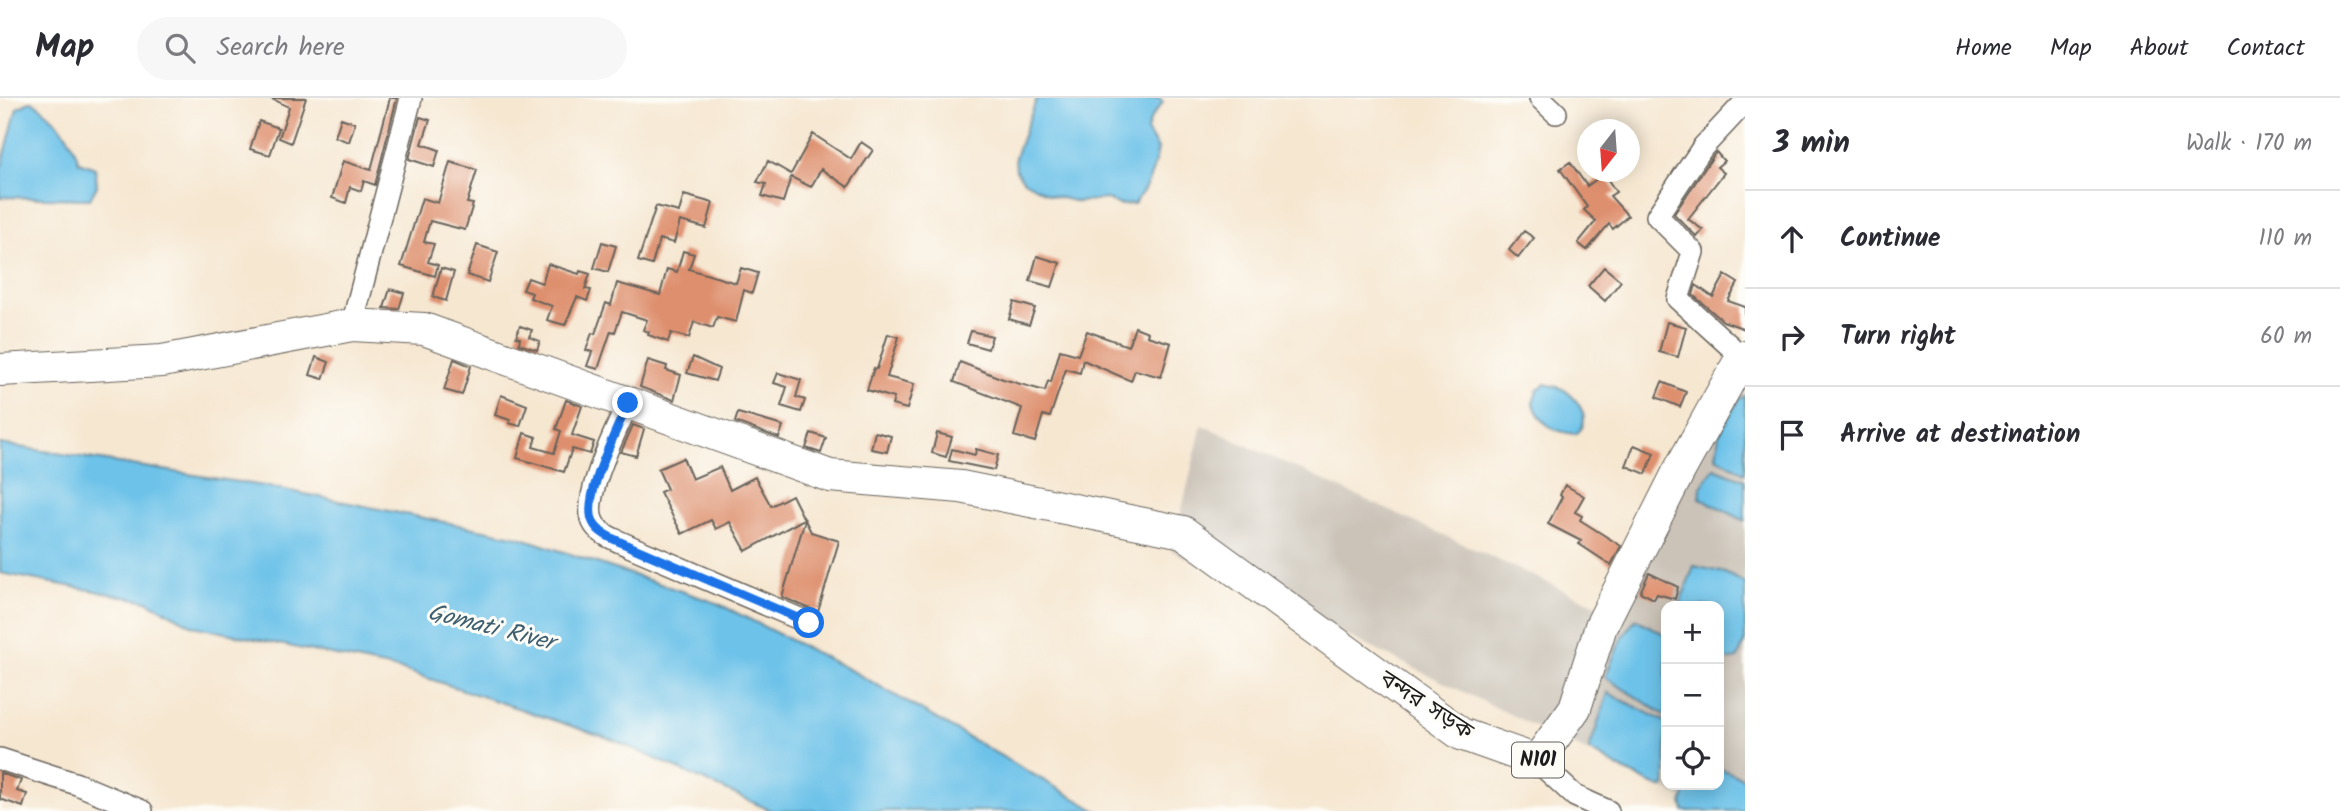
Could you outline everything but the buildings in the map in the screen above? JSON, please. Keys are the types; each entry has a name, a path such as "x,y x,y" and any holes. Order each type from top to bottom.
{"highway":[{"name":"বন্দর সড়ক","path":"0,370 162,361 352,325 424,329 830,476 961,487 1183,532 1461,734 1537,761"},
{"name":"N101","path":"1537,761 1575,708 1601,626 1679,471 1743,357"}],"street":[{"path":"352,325 411,98"},
{"path":"1540,98 1556,113"},
{"path":"1743,357 1678,299 1693,253 1657,216 1703,147 1745,102"},
{"path":"628,403 593,489 589,507 593,523 602,533 629,546 809,623"},
{"path":"0,759 78,784 142,811"},
{"path":"1537,761 1575,796 1608,811"}],"shaded area":[{"path":"1745,384 1745,811 1710,811 1667,790 1724,790 1724,601 1661,601 1661,787 1172,551 1202,425 1605,609"}],"water":[{"path":"1037,98 1160,98 1163,102 1150,120 1147,131 1158,149 1147,185 1134,204 1120,205 1106,199 1078,202 1049,195 1024,181 1016,171 1015,157"},
{"path":"32,101 61,127 72,143 79,162 95,168 97,186 90,199 0,197 0,166 17,108"},
{"path":"1545,384 1564,390 1579,406 1584,417 1581,429 1576,434 1554,429 1540,417 1533,403 1538,389"},
{"path":"1745,396 1745,473 1716,457 1719,435 1739,399"},
{"name":"Gomati River","path":"0,444 270,487 519,537 717,603 856,673 1097,811 772,811 616,741 403,670 193,626 147,601 0,573"},
{"path":"1714,468 1745,480 1745,521 1700,498 1701,487"},
{"path":"1694,566 1725,573 1745,583 1745,640 1738,658 1728,660 1724,657 1724,601 1681,601"},
{"path":"1636,619 1661,632 1661,713 1605,677 1622,637"},
{"path":"1608,693 1661,720 1661,788 1619,768 1589,750"},
{"path":"1724,770 1745,779 1745,811 1684,811 1682,803 1687,790 1724,790"}],"route":[{"path":"628,403 593,489 589,507 593,523 602,533 629,546 809,623"}]}
